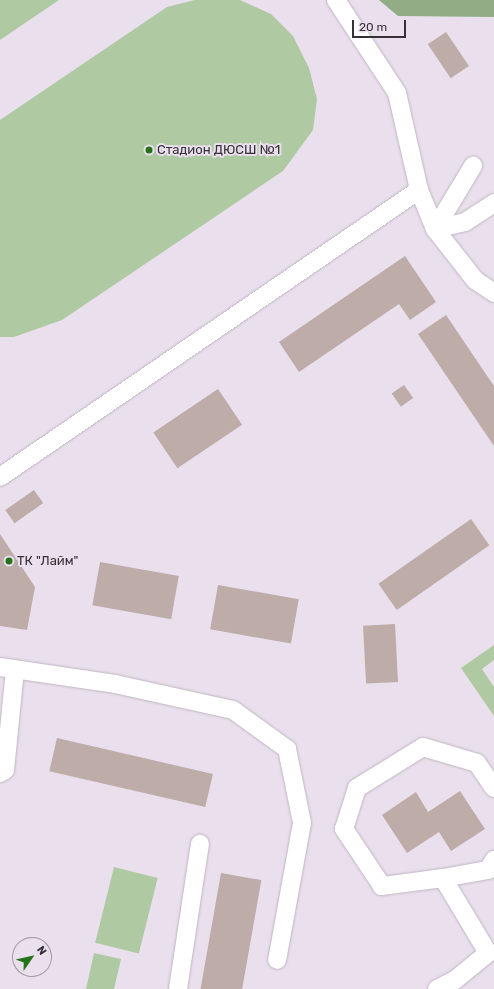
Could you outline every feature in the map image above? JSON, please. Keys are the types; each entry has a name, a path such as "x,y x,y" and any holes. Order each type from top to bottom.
{"street":[{"path":"336,0 397,92 418,190 435,229 475,280 494,293"},
{"path":"435,229 473,166"},
{"path":"0,477 418,190"},
{"path":"435,229 465,222 494,203"},
{"path":"0,773 5,770 8,668 115,684 233,710 287,749 302,823 277,960"},
{"path":"494,788 477,763 423,747 357,788 344,829 382,886 488,870 494,860"},
{"path":"178,989 200,844"},
{"path":"437,989 455,980 488,953 443,878"}],"green space":[{"path":"0,0 59,0 0,40"},
{"name":"Стадион ДЮСШ №1","path":"195,0 240,0 271,14 293,36 309,68 317,99 313,130 283,171 62,320 14,337 0,337 0,120 167,7"},
{"path":"379,0 494,0 494,17 398,16"},
{"path":"494,645 494,660 482,669 494,687 494,716 461,668"},
{"path":"114,867 158,878 139,954 95,943"},
{"path":"94,953 121,959 114,989 86,989"}],"building":[{"path":"446,32 469,66 451,78 428,44"},
{"path":"405,256 436,302 410,320 399,304 299,372 279,342"},
{"path":"446,315 494,386 494,446 418,334"},
{"path":"404,385 413,398 401,407 392,394"},
{"path":"218,389 242,425 177,468 153,433"},
{"path":"34,490 43,503 15,523 5,510"},
{"path":"471,519 489,545 397,610 378,584"},
{"name":"ТК \"Лайм\"","path":"0,534 35,587 27,630 0,626"},
{"path":"100,562 179,576 171,619 92,605"},
{"path":"218,585 299,599 291,644 210,629"},
{"path":"395,624 398,682 366,684 363,626"},
{"path":"57,738 213,774 205,807 49,771"},
{"path":"460,791 485,829 451,851 439,832 407,853 382,815 416,792 428,812"},
{"path":"221,873 261,880 242,989 201,989"}],"place":[{"name":"Стадион ДЮСШ №1","path":"149,150"},
{"name":"ТК \"Лайм\"","path":"9,561"}]}
